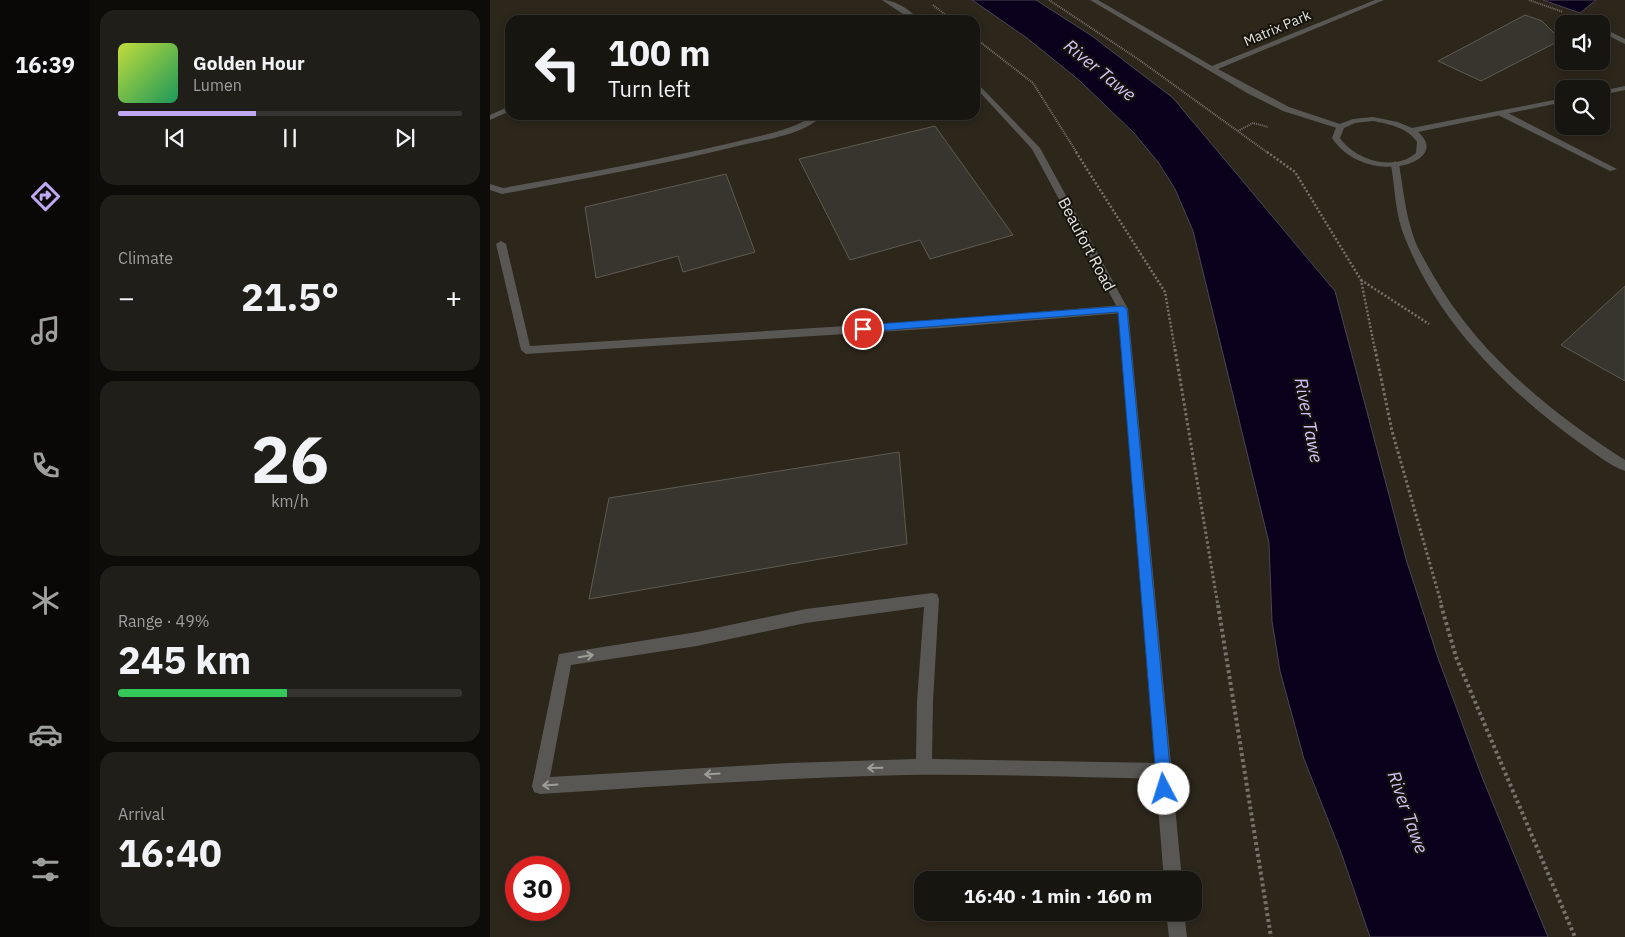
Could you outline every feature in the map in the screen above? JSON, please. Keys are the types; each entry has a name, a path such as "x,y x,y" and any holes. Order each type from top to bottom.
{"street":[{"path":"886,0 911,15"},
{"path":"1093,0 1212,69 1286,109 1340,127 1353,121 1373,119 1394,123 1412,131 1419,138 1422,152 1416,158 1407,162 1395,164 1372,162 1351,154 1338,143 1336,138 1340,127"},
{"name":"Matrix Park","path":"1212,69 1381,0"},
{"path":"1610,34 1625,42"},
{"path":"1610,91 1625,88"},
{"name":"Beaufort Road","path":"980,89 1036,148 1123,309 1171,871"},
{"path":"1412,131 1555,102"},
{"path":"490,118 505,110"},
{"path":"1501,113 1613,169"},
{"path":"490,187 502,191 727,146 798,127 813,120"},
{"path":"1395,164 1408,235 1431,283 1462,326 1501,371 1555,416 1604,453 1625,466"},
{"path":"501,244 526,350 940,324 1123,309"},
{"path":"924,767 925,701 932,599 806,616 697,639 564,659 540,786 738,772 924,767 1000,766 1163,771"},
{"path":"1176,921 1178,937"}],"path":[{"path":"1049,0 1138,59 1295,172 1361,280 1392,431 1456,657 1575,937"},
{"path":"1529,0 1572,15"},
{"path":"933,5 946,15"},
{"path":"980,42 1033,83 1165,292 1196,467 1270,937"}],"shaded area":[{"path":"490,0 1625,0 1625,937 490,937"}],"water":[{"name":"River Tawe","path":"972,0 1036,0 1092,36 1173,98 1335,291 1406,559 1438,658 1482,777 1548,937 1370,937 1342,855 1304,759 1280,671 1272,621 1269,543 1193,231 1175,189 1158,162 1134,133 1080,81 1027,38"},
{"path":"1543,0 1596,0 1580,13"}],"building":[{"path":"1525,15 1542,21 1555,34 1555,43 1481,81 1438,61"},
{"path":"935,126 1013,235 930,259 920,240 850,260 799,159"},
{"path":"726,174 755,252 683,272 678,256 596,278 585,207"},
{"path":"1625,286 1625,381 1561,345"},
{"path":"899,452 907,544 589,599 609,498"}],"route":[{"path":"863,329 1123,309 1164,789"}]}
